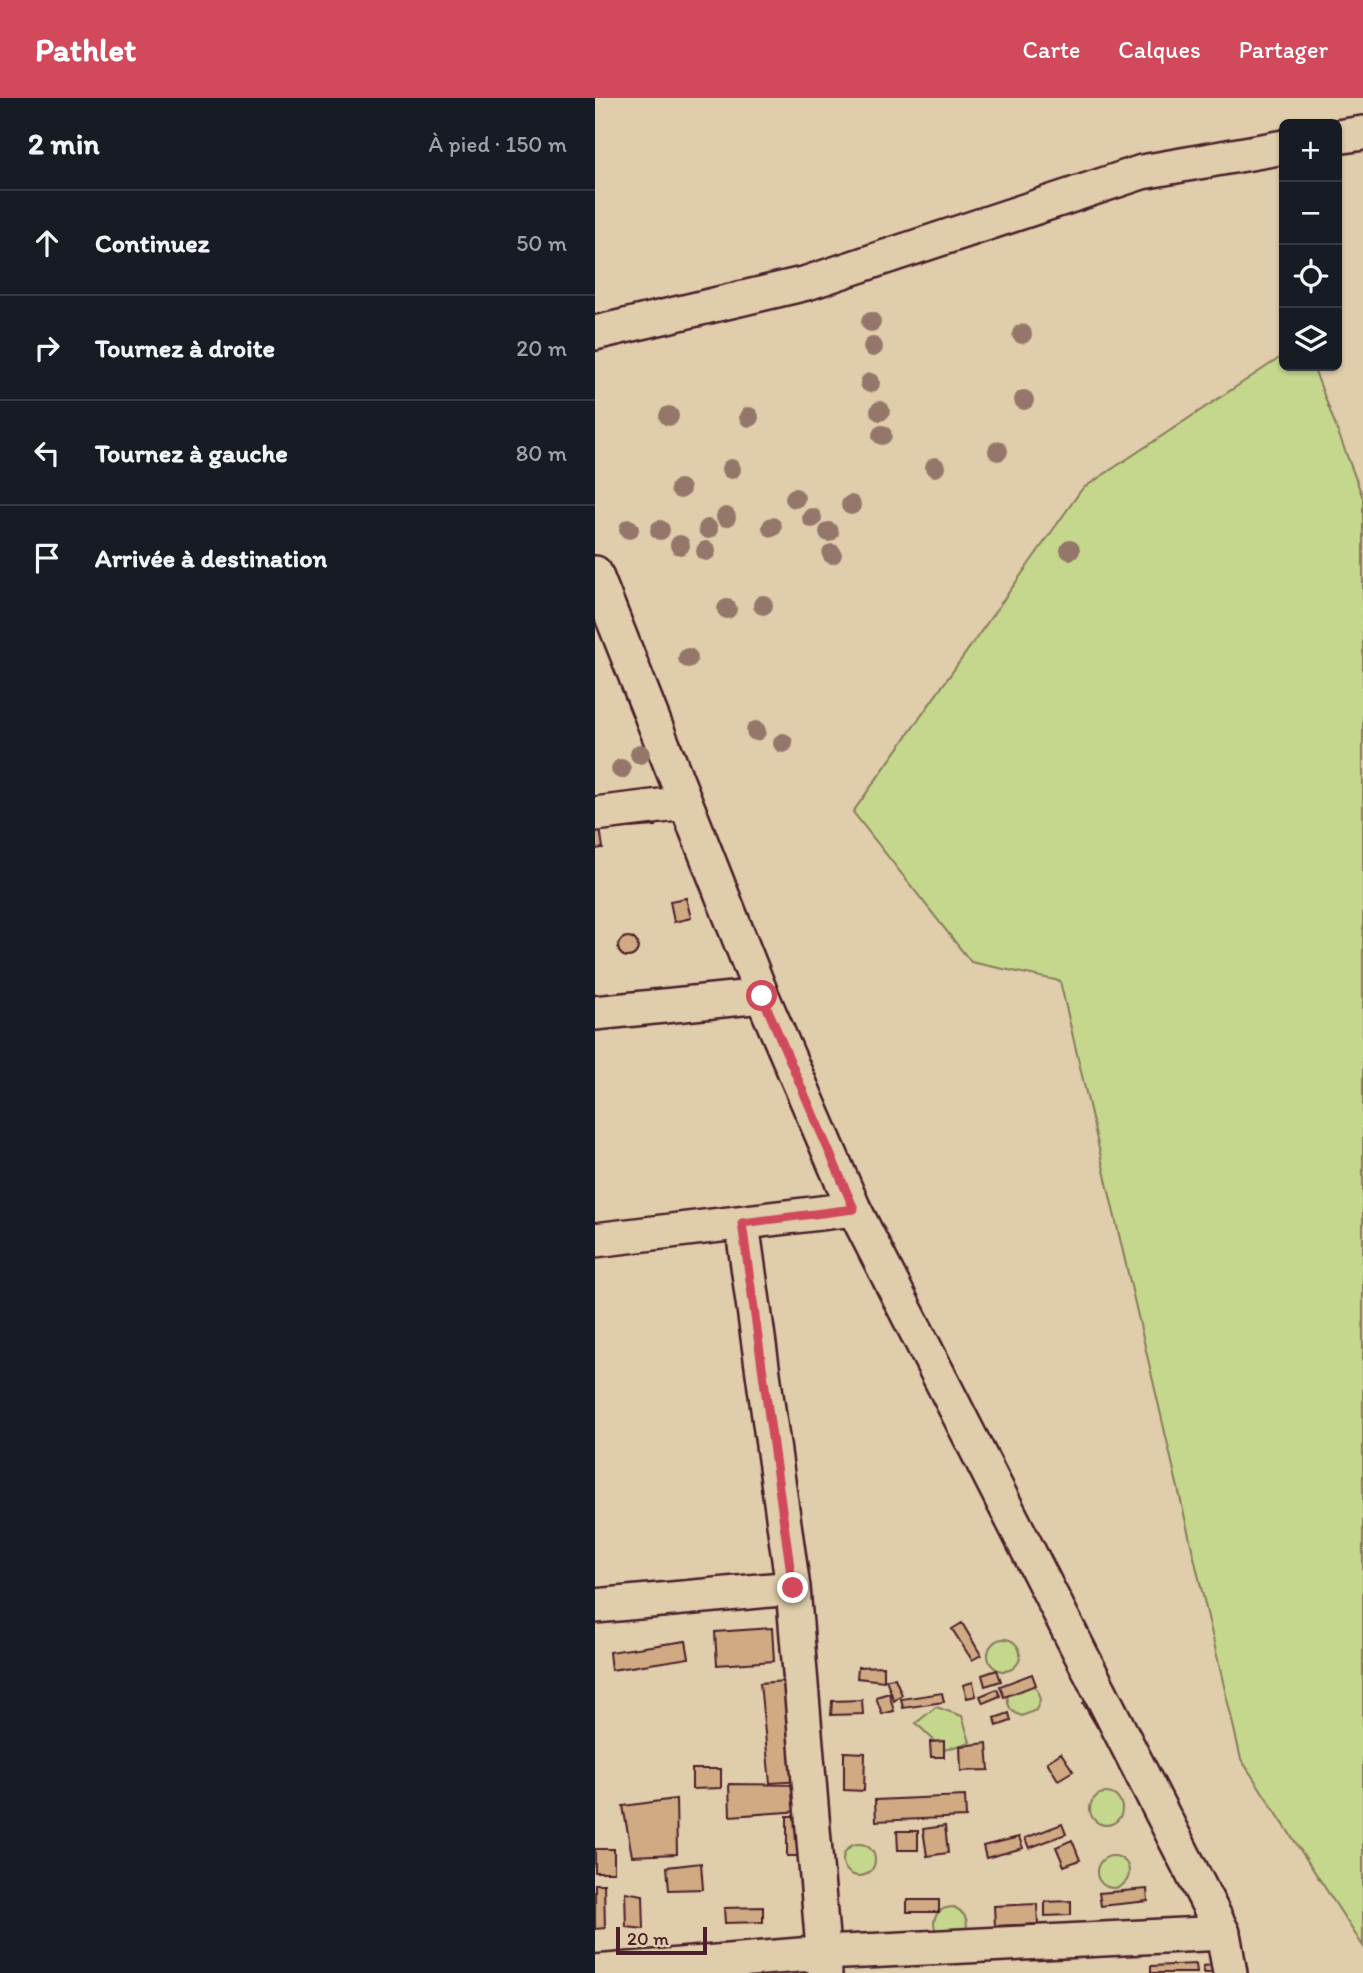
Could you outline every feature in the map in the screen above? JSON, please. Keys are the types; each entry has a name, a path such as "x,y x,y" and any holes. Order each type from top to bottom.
{"street":[{"path":"1342,136 1363,133"},
{"path":"595,333 807,283 1142,172 1279,148"},
{"path":"595,573 762,996 854,1209 1223,1933 1230,1973"},
{"path":"595,814 685,803"},
{"path":"595,1013 762,996"},
{"path":"595,1240 854,1209"},
{"path":"742,1223 793,1588 825,1963"},
{"path":"595,1606 793,1588"},
{"path":"595,1972 825,1963 1223,1933"}],"green space":[{"path":"1279,358 1279,371 1315,371 1363,498 1363,1946 1241,1759 1060,981 971,962 853,812 1082,489"},
{"path":"1004,1639 1016,1643 1020,1655 1016,1667 1004,1671 992,1667 988,1655 992,1643"},
{"path":"1033,1685 1040,1700 1036,1710 1022,1716 1014,1712 1008,1704 1008,1693"},
{"path":"936,1707 962,1716 970,1742 944,1750 916,1723"},
{"path":"1106,1793 1118,1797 1122,1809 1118,1821 1106,1825 1094,1821 1090,1809 1094,1797"},
{"path":"859,1844 871,1848 875,1860 871,1872 859,1876 847,1872 843,1860 847,1848"},
{"path":"1113,1856 1125,1860 1129,1872 1125,1884 1113,1888 1101,1884 1097,1872 1101,1860"},
{"path":"954,1907 965,1916 966,1930 936,1932 934,1922 937,1914"}],"building":[{"path":"655,814 656,826 614,829 613,817"},
{"path":"599,821 603,848 595,849 595,822"},
{"path":"686,898 691,918 674,922 670,901"},
{"path":"628,937 635,940 638,947 635,954 628,957 621,954 618,947 621,940"},
{"path":"962,1623 981,1655 972,1660 952,1629"},
{"path":"772,1628 774,1661 717,1665 715,1632"},
{"path":"686,1641 689,1658 611,1670 609,1652"},
{"path":"884,1666 884,1681 857,1678 858,1667"},
{"path":"997,1670 1001,1681 985,1686 982,1675"},
{"path":"1032,1674 1036,1685 1004,1697 1000,1686"},
{"path":"895,1678 902,1695 894,1701 886,1679"},
{"path":"798,1680 803,1781 770,1783 760,1683"},
{"path":"973,1682 976,1696 967,1698 963,1685"},
{"path":"997,1689 1000,1696 983,1703 980,1696"},
{"path":"889,1693 894,1711 882,1714 876,1697"},
{"path":"942,1693 944,1702 903,1708 901,1699"},
{"path":"1095,1696 1109,1720 1097,1727 1083,1703"},
{"path":"862,1700 863,1714 831,1715 832,1701"},
{"path":"1009,1713 1011,1721 997,1726 995,1718"},
{"path":"944,1741 944,1757 931,1757 930,1742"},
{"path":"987,1743 989,1770 961,1771 960,1746"},
{"path":"844,1752 865,1753 864,1791 844,1790"},
{"path":"1061,1753 1073,1771 1058,1780 1047,1762"},
{"path":"692,1769 721,1769 721,1788 692,1789"},
{"path":"729,1784 804,1785 803,1811 730,1816"},
{"path":"965,1796 966,1817 876,1821 875,1800"},
{"path":"676,1799 677,1854 632,1856 623,1806"},
{"path":"787,1816 807,1816 807,1856 787,1856"},
{"path":"1062,1824 1066,1834 1029,1848 1025,1838"},
{"path":"945,1826 948,1853 927,1856 923,1829"},
{"path":"897,1831 918,1831 918,1850 898,1850"},
{"path":"1019,1837 1023,1848 986,1858 983,1846"},
{"path":"1072,1840 1080,1860 1064,1866 1056,1847"},
{"path":"595,1849 614,1849 614,1872 595,1872"},
{"path":"701,1863 703,1889 669,1890 667,1867"},
{"path":"595,1884 604,1884 605,1928 595,1929"},
{"path":"1147,1889 1148,1901 1101,1906 1099,1893"},
{"path":"625,1892 643,1895 644,1929 626,1927"},
{"path":"907,1900 939,1900 939,1912 907,1912"},
{"path":"1071,1901 1071,1915 1045,1916 1045,1902"},
{"path":"1037,1904 1038,1924 995,1926 994,1906"},
{"path":"763,1907 763,1922 725,1923 724,1908"},
{"path":"1196,1964 1197,1973 1151,1973 1151,1966"},
{"path":"1222,1964 1222,1973 1203,1973 1203,1966"}],"route":[{"path":"762,996 854,1209 742,1223 793,1588"}]}
